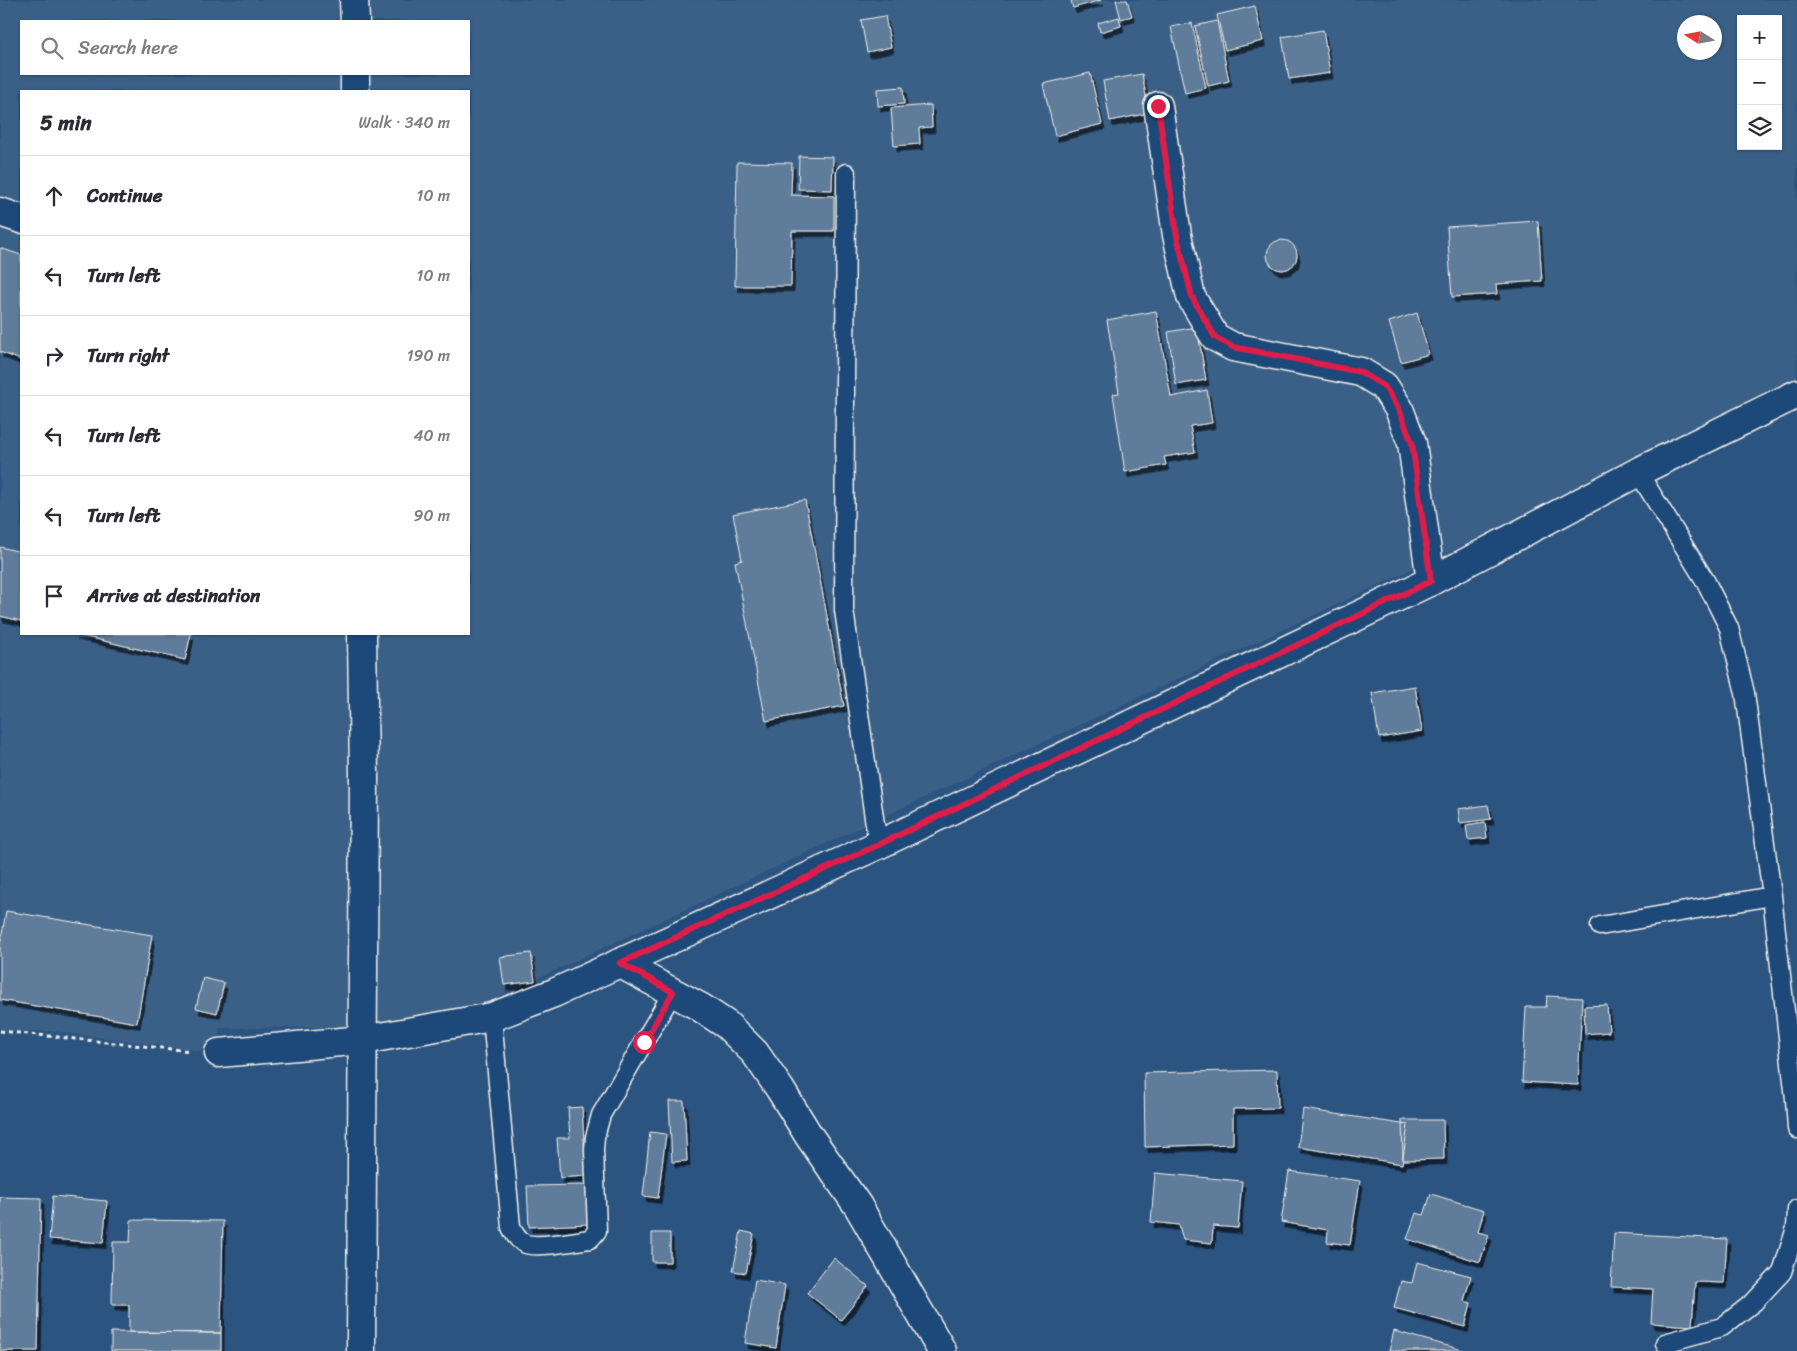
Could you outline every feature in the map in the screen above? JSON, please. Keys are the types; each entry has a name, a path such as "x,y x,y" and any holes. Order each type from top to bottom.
{"main road":[{"path":"354,0 355,20"},
{"path":"355,75 355,90"},
{"path":"1158,106 1177,236 1192,297 1215,337 1233,347 1361,372 1384,386 1399,409 1412,443 1431,581"},
{"path":"0,212 20,219"},
{"path":"219,1054 363,1040 492,1017 554,993 878,845 1431,581 1638,472 1797,394"},
{"path":"361,1351 364,775 362,635"},
{"path":"620,963 728,1025 755,1053 809,1136 858,1206 942,1351"}],"lane":[{"path":"846,173 844,610 878,845"},
{"path":"1638,472 1706,582 1729,628 1745,693 1772,896 1797,1129"},
{"path":"1600,926 1772,896"},
{"path":"492,1017 511,1226 515,1236 525,1244 536,1245 590,1240 597,1231 594,1150 595,1137 601,1115 673,992"},
{"path":"1665,1343 1722,1327 1754,1302 1782,1272 1796,1228 1797,1209"}],"path":[{"path":"0,1031 219,1054"}],"shaded area":[{"path":"0,0 1797,0 1797,389 436,1026 219,1028 219,1053 52,1031 0,1031"}],"building":[{"path":"1071,0 1101,0 1073,8"},
{"path":"1116,0 1127,0 1132,16 1121,19"},
{"path":"1255,6 1263,41 1225,50 1217,15"},
{"path":"885,16 891,47 867,52 861,20"},
{"path":"1119,17 1121,26 1100,32 1098,23"},
{"path":"1217,21 1229,81 1208,86 1195,26"},
{"path":"1192,23 1206,88 1185,93 1171,27"},
{"path":"1323,30 1330,73 1289,79 1282,37"},
{"path":"1090,73 1102,124 1055,136 1043,84"},
{"path":"1142,74 1149,113 1110,121 1103,81"},
{"path":"903,87 904,104 878,106 877,89"},
{"path":"931,105 932,127 919,128 920,144 894,146 891,108"},
{"path":"799,156 833,157 832,190 798,189"},
{"path":"737,162 792,163 791,195 834,196 834,231 792,231 791,286 735,286"},
{"path":"1538,221 1542,281 1496,284 1497,294 1452,297 1447,227"},
{"path":"1282,240 1292,245 1297,255 1292,265 1282,270 1272,265 1267,255 1272,245"},
{"path":"0,248 20,255 20,360 0,352"},
{"path":"1156,311 1171,397 1207,390 1212,423 1190,426 1195,452 1164,457 1166,465 1125,472 1113,394 1119,393 1107,320"},
{"path":"1417,313 1429,354 1401,362 1389,322"},
{"path":"1197,327 1206,380 1176,385 1168,332"},
{"path":"805,500 844,706 766,721 735,562 742,560 733,514"},
{"path":"0,547 20,552 20,621 0,616"},
{"path":"78,635 191,635 185,660"},
{"path":"1415,686 1422,731 1379,738 1372,693"},
{"path":"1488,805 1491,819 1460,823 1458,809"},
{"path":"1485,822 1487,838 1468,840 1466,825"},
{"path":"6,911 152,935 137,1023 0,1000 0,946"},
{"path":"531,953 535,981 504,985 500,957"},
{"path":"203,978 224,983 217,1013 196,1008"},
{"path":"1547,996 1582,998 1578,1085 1522,1082 1526,1007 1546,1007"},
{"path":"1607,1005 1609,1032 1585,1034 1584,1006"},
{"path":"1277,1070 1278,1108 1233,1109 1233,1144 1145,1147 1144,1073"},
{"path":"669,1101 684,1101 687,1161 672,1162"},
{"path":"582,1107 586,1176 560,1178 557,1138 570,1138 568,1108"},
{"path":"1303,1109 1408,1125 1402,1164 1298,1147"},
{"path":"1402,1120 1443,1120 1444,1159 1403,1160"},
{"path":"650,1132 666,1134 658,1198 643,1196"},
{"path":"1289,1171 1360,1181 1350,1245 1327,1242 1328,1230 1281,1222"},
{"path":"1155,1173 1242,1181 1238,1228 1213,1226 1212,1243 1183,1240 1179,1225 1151,1222"},
{"path":"586,1185 588,1224 529,1227 527,1186"},
{"path":"1431,1194 1484,1210 1478,1232 1489,1235 1480,1262 1407,1239 1416,1213 1424,1215"},
{"path":"53,1196 107,1201 103,1243 49,1239"},
{"path":"0,1197 41,1198 38,1351 0,1351"},
{"path":"131,1220 223,1221 221,1333 129,1332 129,1305 112,1305 113,1242 130,1242"},
{"path":"741,1231 754,1234 746,1273 733,1271"},
{"path":"652,1233 670,1233 670,1262 652,1262"},
{"path":"1614,1233 1727,1239 1724,1283 1695,1282 1692,1326 1651,1323 1653,1289 1611,1287"},
{"path":"834,1258 868,1286 841,1320 807,1293"},
{"path":"1417,1262 1471,1276 1464,1301 1471,1303 1465,1327 1394,1308 1401,1281 1412,1283"},
{"path":"755,1280 785,1285 776,1348 745,1343"},
{"path":"1394,1331 1466,1351 1389,1351"},
{"path":"111,1332 221,1333 221,1351 111,1351"}],"route":[{"path":"644,1042 673,992 620,963 878,845 1431,581 1412,443 1399,409 1384,386 1361,372 1233,347 1215,337 1192,297 1177,236 1158,106"}]}
